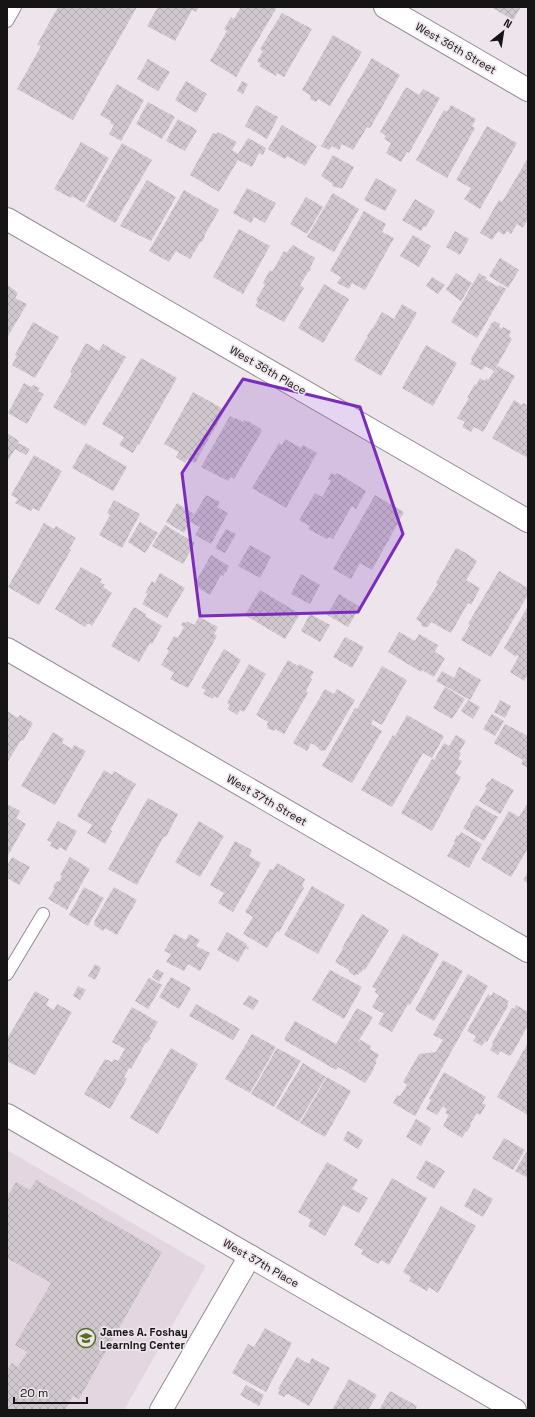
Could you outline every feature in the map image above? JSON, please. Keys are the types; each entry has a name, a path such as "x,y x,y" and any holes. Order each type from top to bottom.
{"street":[{"name":"West 36th Street","path":"385,7 528,90"},
{"name":"West 36th Place","path":"7,219 528,521"},
{"name":"West 37th Street","path":"7,649 528,951"},
{"name":"West 37th Place","path":"7,1115 515,1410"},
{"path":"161,1410 250,1256"}],"lane":[{"path":"7,21 15,7"},
{"path":"7,974 43,914"}],"highlighted area":[{"path":"243,379 360,407 403,534 358,612 200,616 182,473"}],"shaded area":[{"name":"James A. Foshay Learning Center","path":"7,1150 206,1266 124,1410 7,1410"}],"building":[{"path":"58,7 137,7 73,120 17,89 41,46 37,45"},
{"path":"158,7 199,7 196,12 192,10 175,41 147,26"},
{"path":"241,7 277,7 236,77 210,61 227,31 224,29 231,17 234,19"},
{"path":"491,7 521,7 513,20"},
{"path":"282,13 312,29 284,77 277,73 276,76 259,66 261,64 257,61 263,51 260,49"},
{"path":"333,35 362,52 330,106 318,99 316,102 310,99 311,96 302,90"},
{"path":"372,58 400,75 370,128 367,127 353,150 342,144 339,150 332,146 329,150 321,146"},
{"path":"148,59 170,72 158,91 137,79"},
{"path":"186,81 207,94 196,113 175,100"},
{"path":"242,81 248,84 243,94 237,91"},
{"path":"117,84 144,100 121,141 109,134 114,125 110,123 111,121 100,115"},
{"path":"406,87 419,95 423,89 440,98 409,153 407,152 401,162 386,153 391,143 384,139 386,136 380,132"},
{"path":"148,102 175,117 162,139 136,124"},
{"path":"256,105 278,117 267,139 245,126"},
{"path":"451,105 476,119 472,126 475,128 447,178 416,160 444,110 447,112"},
{"path":"178,119 197,130 185,151 166,141"},
{"path":"282,125 317,146 305,166 287,156 285,159 268,149"},
{"path":"487,126 517,143 480,209 464,199 471,188 456,180"},
{"path":"218,132 237,142 232,150 238,154 248,138 266,148 263,155 259,153 252,167 238,160 219,192 190,175 213,133 216,134"},
{"path":"81,142 109,158 84,203 72,196 71,198 54,189"},
{"path":"122,143 152,160 115,223 86,206"},
{"path":"333,155 354,167 342,189 332,186 333,184 321,176"},
{"path":"528,158 528,219 523,228 517,224 511,234 507,231 504,235 498,231 492,240 480,233 499,200 502,202"},
{"path":"376,178 397,190 385,211 364,200"},
{"path":"147,180 176,197 151,241 120,226"},
{"path":"247,188 276,203 265,223 254,217 251,223 233,213"},
{"path":"184,190 219,210 204,236 205,237 190,259 176,251 169,262 149,251"},
{"path":"333,193 359,209 334,252 307,237"},
{"path":"306,197 323,207 307,234 290,224"},
{"path":"415,199 435,211 426,227 424,226 421,231 402,220"},
{"path":"364,211 386,224 382,232 394,238 365,290 352,283 349,289 337,283 341,277 330,271"},
{"path":"239,229 270,246 243,294 213,277"},
{"path":"455,231 469,239 460,255 446,247"},
{"path":"413,235 431,246 419,267 400,256"},
{"path":"293,245 315,258 310,268 311,269 300,285 304,288 284,322 255,306 258,302 256,300 265,285 263,283 270,270 272,272 284,251 286,253"},
{"path":"500,258 519,270 508,288 489,276"},
{"path":"456,273 472,283 461,301 446,290"},
{"path":"479,273 487,278 485,279 498,287 499,285 506,289 477,338 451,322"},
{"path":"432,277 445,285 438,294 426,286"},
{"path":"324,284 349,299 323,343 298,328"},
{"path":"9,286 18,293 15,298 27,304 7,336 7,287"},
{"path":"402,304 417,313 381,376 354,360 382,312 394,319"},
{"path":"495,321 500,324 499,327 502,329 503,327 511,331 509,336 512,339 494,371 485,366 482,370 470,364 471,359 492,323"},
{"path":"33,322 59,337 35,378 12,365 17,356 15,355"},
{"path":"86,343 99,351 103,344 126,357 85,426 53,407 72,374 70,372"},
{"path":"426,345 457,363 433,406 402,388"},
{"path":"141,358 177,378 133,453 119,445 124,437 102,424"},
{"path":"498,366 515,376 483,432 474,427 471,432 462,427 465,422 457,418 469,398 467,398 475,384 476,385 480,378 485,381 486,378 488,380"},
{"path":"24,383 31,387 33,385 40,388 38,391 44,394 27,424 8,413"},
{"path":"193,392 225,410 195,463 187,459 185,463 176,457 179,452 164,444"},
{"path":"514,400 522,405 523,403 527,405 526,407 528,408 528,458 492,438"},
{"path":"230,416 242,421 242,423 244,420 247,422 248,421 262,431 234,479 231,477 228,481 201,467"},
{"path":"7,433 19,441 18,443 30,449 26,455 15,449 7,462"},
{"path":"285,439 301,448 303,445 317,453 286,508 252,488 279,443 282,445"},
{"path":"86,443 127,467 113,491 72,468"},
{"path":"34,455 62,471 39,511 33,508 31,511 15,503 18,499 11,495"},
{"path":"331,473 341,475 366,491 356,509 352,506 333,539 329,537 327,539 308,529 310,526 299,520 315,493 322,497 331,481 328,479"},
{"path":"206,495 220,502 217,507 228,513 211,544 195,535 200,527 190,522"},
{"path":"375,495 404,512 372,570 360,563 351,579 333,569"},
{"path":"114,500 140,514 122,548 99,535 110,515 107,513"},
{"path":"177,503 194,514 184,533 166,522"},
{"path":"140,522 158,533 145,553 128,542"},
{"path":"44,523 54,529 56,526 76,538 69,549 71,550 39,605 8,587"},
{"path":"165,525 195,543 183,564 152,546"},
{"path":"226,529 236,534 225,553 215,548"},
{"path":"250,545 271,557 260,578 238,566"},
{"path":"456,548 477,561 466,580 480,588 471,605 468,603 451,633 431,622 428,627 424,627 416,619 438,584 436,583"},
{"path":"211,555 229,566 226,573 225,572 223,576 221,575 210,595 194,585"},
{"path":"81,567 102,579 100,582 105,585 103,587 112,593 92,626 88,623 85,627 55,609"},
{"path":"499,571 528,588 528,595 491,657 461,640 470,625 468,624"},
{"path":"160,573 185,588 167,618 142,604 148,594 145,593 152,581 155,583"},
{"path":"301,574 320,585 310,604 291,594"},
{"path":"260,590 300,614 285,639 245,615"},
{"path":"339,594 360,607 348,627 327,615"},
{"path":"528,606 528,674 524,681 510,672 519,656 517,655 516,657 504,648"},
{"path":"134,607 146,614 145,616 162,626 152,644 150,643 139,662 111,646"},
{"path":"310,614 330,625 320,642 301,631"},
{"path":"199,617 218,627 214,634 217,636 188,688 170,679 174,673 161,665 169,651 167,649 174,636 178,638 184,627 181,625 183,622 186,623 187,621 194,625"},
{"path":"399,632 415,641 419,634 438,645 435,652 445,658 434,677 422,670 421,672 388,652"},
{"path":"345,637 364,647 352,668 333,657"},
{"path":"224,649 241,660 218,698 214,696 213,699 203,694 206,690 201,688"},
{"path":"288,660 298,666 299,664 314,672 310,678 312,679 306,691 308,693 284,734 275,729 274,731 267,728 268,722 256,715"},
{"path":"249,664 266,674 244,712 240,710 237,715 228,709 230,705 227,703"},
{"path":"382,666 407,680 382,725 373,720 371,724 382,731 352,783 322,766 355,708 357,709"},
{"path":"459,667 481,680 470,700 436,681 442,671 454,678"},
{"path":"445,687 465,699 452,719 433,708"},
{"path":"325,689 334,694 337,689 355,700 325,751 318,749 319,748 311,743 307,751 293,743"},
{"path":"468,700 480,707 473,719 461,711"},
{"path":"500,700 511,706 505,718 494,712"},
{"path":"7,711 18,718 20,715 33,723 23,741 21,740 7,763"},
{"path":"492,714 504,721 495,736 483,729"},
{"path":"407,715 444,736 432,758 423,753 392,807 361,790 393,735 395,736"},
{"path":"505,724 528,736 528,768 521,764 523,760 494,743"},
{"path":"53,732 64,739 62,743 72,749 74,745 86,751 55,805 21,786"},
{"path":"456,735 466,741 459,752 461,753 458,759 462,761 455,773 461,777 432,831 401,813 432,759 434,760 444,743 449,746"},
{"path":"104,770 112,775 114,771 136,784 110,830 112,831 105,844 87,833 92,825 77,816"},
{"path":"492,778 514,790 500,814 479,801 487,788 485,787"},
{"path":"148,798 178,814 137,885 108,869"},
{"path":"7,804 20,811 16,818 26,824 7,857"},
{"path":"527,804 528,848 511,877 481,859 509,811 519,817"},
{"path":"476,805 498,817 484,841 463,828"},
{"path":"58,821 77,831 66,851 60,847 58,850 50,846 52,843 47,840"},
{"path":"199,821 224,836 200,877 175,862"},
{"path":"461,832 482,844 469,868 447,856 455,842 457,835 459,836"},
{"path":"235,841 252,850 249,856 261,863 233,912 218,903 224,893 210,885"},
{"path":"12,857 30,867 19,885 7,878 7,866"},
{"path":"70,857 90,869 67,910 48,899 55,888 53,887 57,881 59,882 62,876 60,875"},
{"path":"277,863 305,879 302,886 304,888 279,932 277,931 267,948 243,934 253,917 245,912 270,869 273,870"},
{"path":"528,872 528,883 523,880"},
{"path":"312,886 345,905 318,954 284,935"},
{"path":"84,887 104,898 88,926 69,915"},
{"path":"114,887 137,900 117,935 105,928 103,931 94,925 94,922"},
{"path":"362,914 389,930 365,970 363,969 361,973 360,972 358,975 356,974 355,976 349,972 349,970 335,962"},
{"path":"227,932 247,944 246,946 249,947 248,950 246,948 238,962 217,950"},
{"path":"174,934 186,940 189,934 200,940 196,946 210,953 200,971 188,964 184,971 166,962 171,954 164,951"},
{"path":"403,934 439,954 410,1005 408,1004 392,1032 378,1024 384,1014 372,1007 379,995 375,992 376,989 372,987"},
{"path":"443,960 463,971 434,1021 415,1010"},
{"path":"95,964 101,968 95,980 88,976"},
{"path":"157,969 164,973 159,982 152,977"},
{"path":"330,970 362,987 344,1019 312,1000"},
{"path":"468,974 488,986 415,1116 393,1103 397,1095 400,1096 407,1085 403,1082 419,1054 436,1052 443,1040 433,1035"},
{"path":"171,977 191,988 179,1009 159,997"},
{"path":"149,978 162,985 148,1009 135,1001"},
{"path":"78,986 86,990 80,1000 73,996"},
{"path":"35,991 49,999 46,1005 54,1010 57,1004 72,1012 35,1075 7,1061 7,1039"},
{"path":"493,992 509,1001 508,1006 487,1042 485,1041 482,1046 473,1041 476,1036 467,1031 488,994 491,996"},
{"path":"249,995 259,1001 253,1010 243,1004"},
{"path":"196,1004 240,1029 233,1040 189,1016"},
{"path":"516,1005 528,1012 528,1025 512,1054 509,1056 500,1051 498,1055 490,1050 493,1044 492,1043 512,1008 514,1009"},
{"path":"132,1007 158,1022 149,1037 151,1038 147,1043 146,1042 131,1069 129,1068 124,1077 127,1079 110,1109 84,1094 105,1059 112,1062 114,1059 118,1061 125,1049 112,1042"},
{"path":"357,1008 373,1017 358,1042 361,1040 371,1046 370,1049 379,1055 375,1061 377,1062 373,1068 374,1069 365,1083 338,1067 336,1070 284,1040 295,1021 336,1044"},
{"path":"252,1034 276,1047 250,1093 225,1079"},
{"path":"528,1043 528,1115 497,1097"},
{"path":"171,1048 198,1064 158,1134 130,1118"},
{"path":"277,1048 301,1061 274,1107 251,1094"},
{"path":"303,1063 326,1077 299,1122 276,1108"},
{"path":"444,1072 486,1097 482,1103 486,1105 480,1115 477,1113 467,1132 466,1131 462,1138 443,1126 449,1115 445,1113 447,1110 443,1106 437,1115 426,1109 431,1100 429,1099"},
{"path":"327,1077 351,1091 325,1137 300,1123"},
{"path":"416,1119 431,1128 421,1146 406,1137"},
{"path":"348,1131 363,1140 358,1149 343,1140"},
{"path":"504,1138 525,1150 513,1170 492,1158"},
{"path":"527,1151 528,1152 528,1178 515,1171"},
{"path":"426,1160 445,1171 434,1189 416,1178"},
{"path":"327,1162 358,1180 352,1189 368,1198 359,1213 343,1205 325,1236 308,1226 311,1220 298,1212"},
{"path":"392,1178 427,1198 389,1265 381,1260 378,1264 361,1254 363,1250 354,1245"},
{"name":"James A. Foshay Learning Center","path":"36,1180 162,1252 79,1399 73,1396 65,1410 7,1410 7,1371 12,1363 18,1367 27,1352 15,1345 51,1283 7,1258 7,1197 16,1182 30,1190"},
{"path":"474,1188 493,1199 483,1217 464,1206"},
{"path":"441,1206 476,1226 438,1293 429,1287 427,1291 409,1281 411,1277 403,1272"},
{"path":"265,1328 292,1343 266,1392 232,1373 248,1344 254,1347"},
{"path":"297,1357 309,1364 312,1358 330,1368 309,1406 288,1394 284,1397 278,1394 280,1390 278,1389"},
{"path":"349,1379 377,1395 368,1410 332,1410"},
{"path":"246,1385 264,1395 259,1406 240,1395"},
{"path":"390,1391 417,1406 415,1410 379,1410"}],"place":[{"name":"James A. Foshay Learning Center","path":"86,1338"}]}
